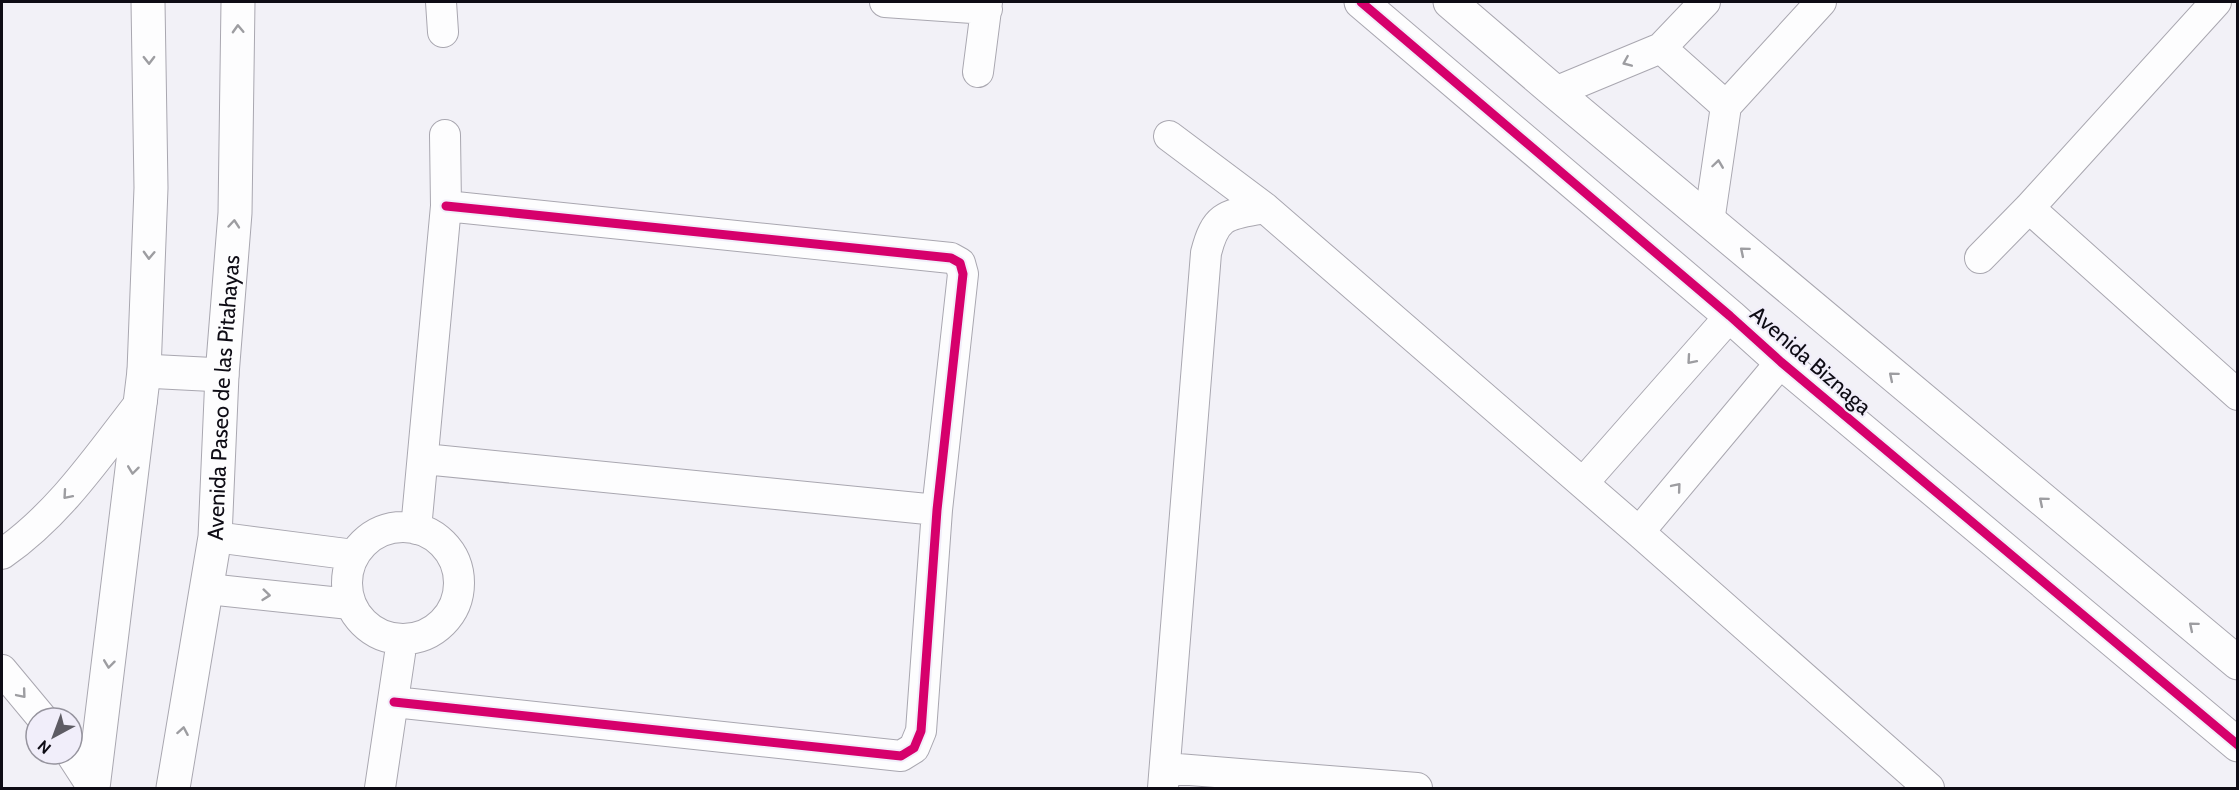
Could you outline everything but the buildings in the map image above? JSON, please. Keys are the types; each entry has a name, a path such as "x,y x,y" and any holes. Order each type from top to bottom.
{"street":[{"path":"93,788 143,385 152,188 148,2"},
{"name":"Avenida Paseo de las Pitahayas","path":"173,789 215,537 222,375 236,213 237,2"},
{"path":"441,2 443,32"},
{"path":"885,2 987,5 978,72"},
{"name":"Avenida Biznaga","path":"1361,2 1730,315 1781,362 2238,745"},
{"name":"Avenida Biznaga","path":"1450,2 1709,222 2234,653"},
{"path":"1554,92 1661,48 1705,2"},
{"path":"1709,222 1726,106 1821,2"},
{"path":"1980,258 2029,208 2216,2"},
{"path":"2233,2 2238,6"},
{"path":"1661,48 1726,106"},
{"path":"416,529 446,206 445,135"},
{"path":"1169,136 1265,208 1583,483 1929,789"},
{"path":"394,702 901,756 914,748 921,731 937,510 963,274 960,263 951,258 446,206"},
{"path":"1265,208 1227,215 1211,232 1206,253 1164,778 1417,789"},
{"path":"2029,208 2238,395"},
{"path":"1583,483 1730,315"},
{"path":"1639,532 1781,362"},
{"path":"2,554 37,526 66,497 143,385 222,375"},
{"path":"424,459 937,510"},
{"path":"397,527 416,529 438,540 449,551 459,580 458,596 453,610 431,632 402,640 380,635 362,623 350,604 346,579 354,555 367,540 384,530 397,527"},
{"path":"215,537 354,555"},
{"path":"208,589 350,604"},
{"path":"380,789 402,640"},
{"path":"2,670 32,706"},
{"path":"79,766 93,788"}],"cycle path":[{"path":"1361,2 1781,362 2238,745"},
{"path":"394,702 901,756 914,748 921,731 937,510 963,274 960,263 951,258 446,206"}]}
